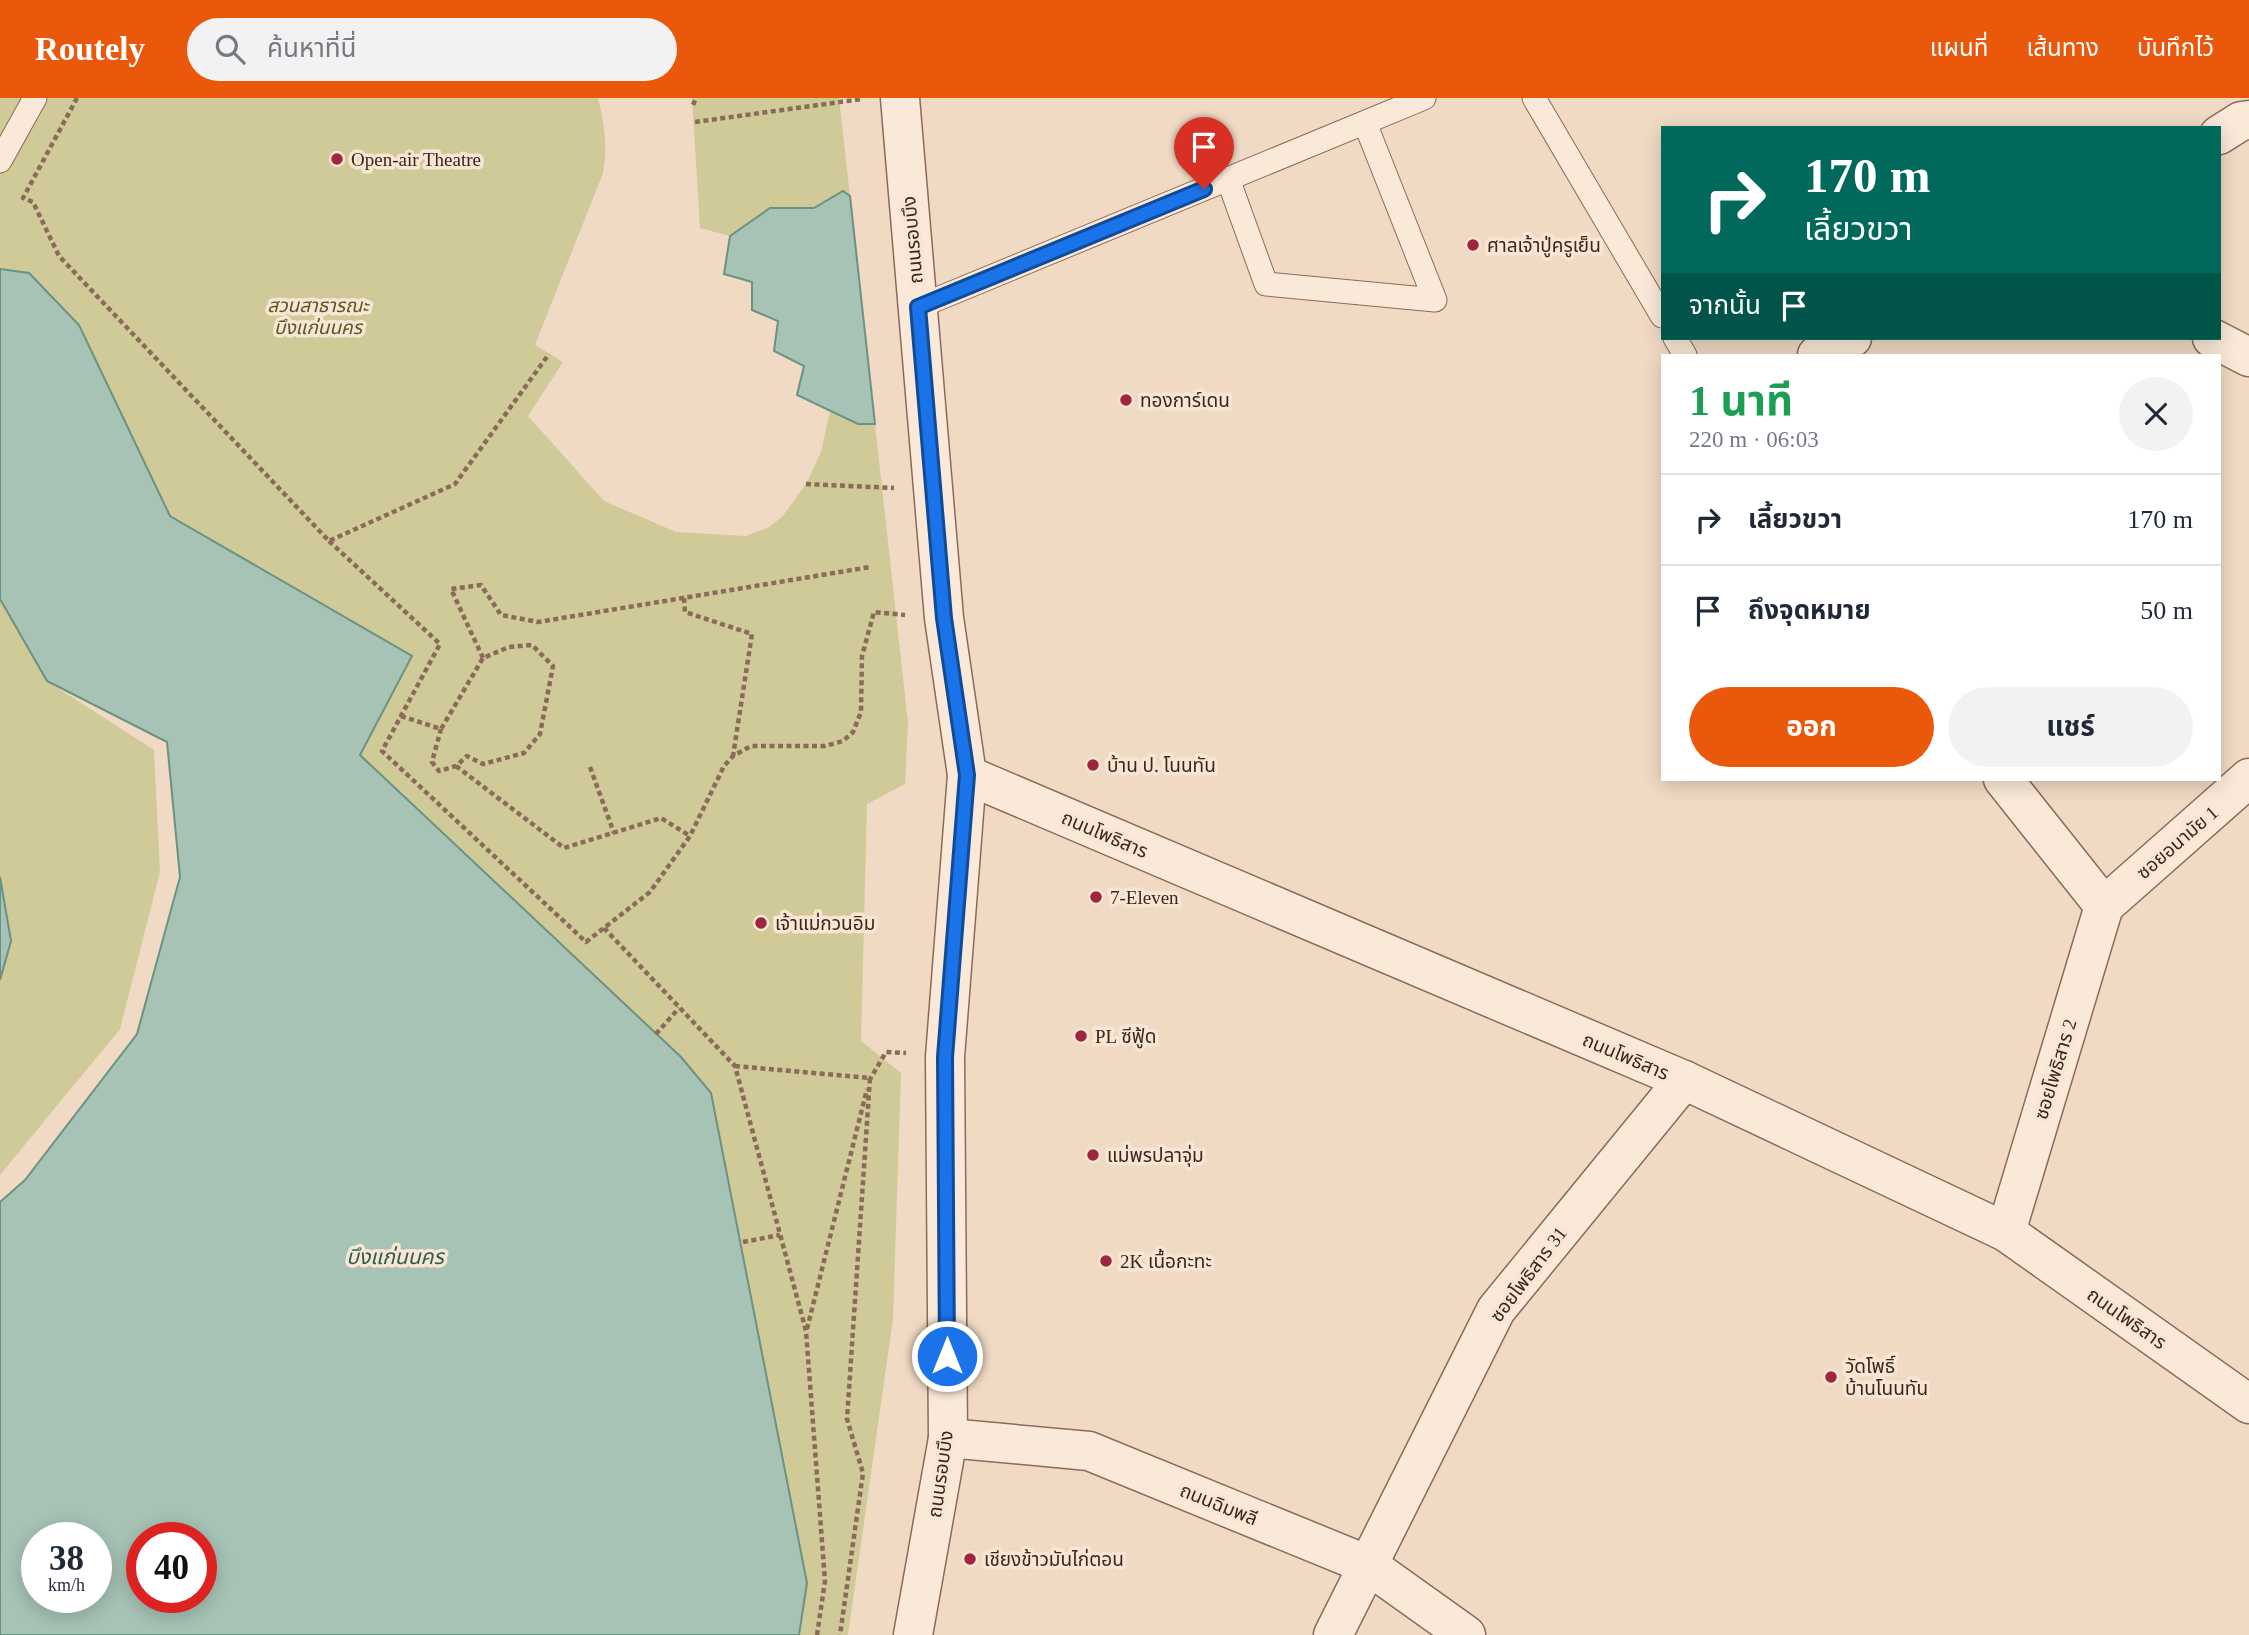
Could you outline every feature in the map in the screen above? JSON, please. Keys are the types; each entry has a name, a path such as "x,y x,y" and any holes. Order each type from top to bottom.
{"street":[{"name":"ถนนรอบบึง","path":"900,98 944,618 967,775 945,1057 948,1438 913,1635"},
{"path":"2221,134 2241,121 2249,120"},
{"path":"1819,354 1848,340"},
{"path":"2216,340 2249,357"},
{"name":"ถนนโพธิสาร","path":"967,775 1684,1080 2006,1232 2249,1404"},
{"name":"ซอยอนามัย 1","path":"2104,906 2249,778"},
{"path":"2005,781 2104,906"},
{"name":"ซอยโพธิสาร 2","path":"2006,1232 2104,906"},
{"name":"ซอยโพธิสาร 31","path":"1333,1635 1496,1310 1684,1080"},
{"name":"ถนนฉิมพลี","path":"948,1438 1089,1451 1368,1565 1465,1635"}],"lane":[{"path":"0,161 35,98"},
{"path":"918,307 1424,98"},
{"path":"1534,98 1661,314"},
{"path":"1228,179 1266,284 1435,300 1365,123"}],"path":[{"path":"77,98 23,198 33,202 59,256 329,541 440,644 382,751 586,942 650,892 690,836 724,766 733,756 751,746 825,746 843,741 853,733 861,712 862,656 874,612 944,618"},
{"path":"693,105 696,98"},
{"path":"695,122 870,98"},
{"path":"329,541 455,484 549,354"},
{"path":"806,484 934,490"},
{"path":"483,657 451,589 481,585 501,615 538,622 870,567"},
{"path":"684,598 685,612 752,634 733,756"},
{"path":"532,645 553,666 540,734 524,753 484,764 467,756 456,766 439,771 432,762 441,729 483,657 509,647 532,645"},
{"path":"401,716 441,729"},
{"path":"456,766 564,848 661,818 690,836"},
{"path":"590,767 614,832"},
{"path":"604,929 735,1066 806,1331 825,1581 817,1635"},
{"path":"656,1034 679,1008"},
{"path":"806,1331 870,1078 886,1052 945,1057"},
{"path":"735,1066 870,1078"},
{"path":"840,1635 863,1473 847,1419 870,1078"},
{"path":"743,1242 780,1235"}],"green space":[{"name":"สวนสาธารณะ บึงแก่นนคร","path":"0,98 598,98 605,135 603,173 535,345 563,362 528,416 604,501 676,532 746,536 769,527 782,517 806,484 821,452 830,411 858,424 875,424 908,723 905,784 867,804 861,1041 901,1073 893,1319 848,1635 799,1635 807,1583 711,1093 681,1057 359,755 412,656 170,515 79,325 29,273 0,269"},
{"path":"692,98 839,98 850,196 842,191 814,208 770,208 730,236 700,228"},
{"path":"0,599 47,681 154,750 160,872 120,1029 0,1175"}],"water":[{"path":"843,191 850,196 875,424 858,424 797,395 804,366 774,351 778,321 752,310 752,282 724,274 730,236 770,208 814,208"},
{"name":"บึงแก่นนคร","path":"0,269 29,273 79,325 170,516 412,656 360,755 681,1057 711,1093 807,1583 799,1635 0,1635 0,1202 25,1180 137,1034 180,877 167,742 47,681 0,599"},
{"path":"0,877 11,941 0,980"}],"place":[{"name":"Open-air Theatre","path":"337,159"},
{"name":"ศาลเจ้าปู่ครูเย็น","path":"1473,245"},
{"name":"ทองการ์เดน","path":"1126,400"},
{"name":"บ้าน ป. โนนทัน","path":"1093,765"},
{"name":"7-Eleven","path":"1096,897"},
{"name":"เจ้าแม่กวนอิม","path":"761,923"},
{"name":"PL ซีฟู้ด","path":"1081,1036"},
{"name":"แม่พรปลาจุ่ม","path":"1093,1155"},
{"name":"2K เนื้อกะทะ","path":"1106,1261"},
{"name":"วัดโพธิ์ บ้านโนนทัน","path":"1831,1377"},
{"name":"เชียงข้าวมันไก่ตอน","path":"970,1559"}],"route":[{"path":"947,1356 945,1057 967,775 944,618 918,307 1204,189"}]}
